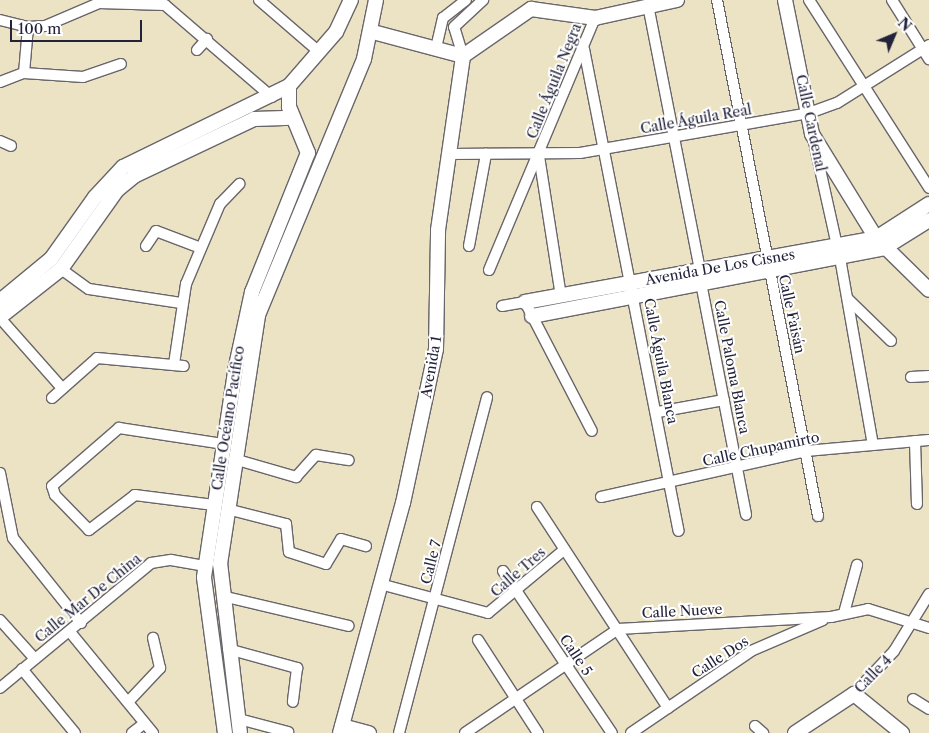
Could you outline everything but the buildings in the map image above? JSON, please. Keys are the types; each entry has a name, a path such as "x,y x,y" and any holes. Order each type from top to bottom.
{"street":[{"path":"259,0 318,51"},
{"path":"16,291 51,259 95,197 123,167 272,97 289,86 345,18 352,0"},
{"name":"Calle Océano Pacífico","path":"225,733 205,566 223,444 242,367 263,296 332,136 373,32 376,0"},
{"path":"436,48 439,31 446,15 466,0"},
{"path":"463,56 454,34 456,23 483,0"},
{"path":"463,56 521,12 557,5 595,18 677,0"},
{"name":"Calle Faisán","path":"717,0 818,516"},
{"name":"Calle Cardenal","path":"785,0 848,299 873,445"},
{"path":"809,0 929,188"},
{"path":"892,0 926,47 929,58"},
{"path":"0,20 28,27 58,22 99,3 140,2 165,5 207,39 272,97"},
{"name":"Calle Paloma Blanca","path":"648,5 675,136 746,515"},
{"name":"Calle Águila Negra","path":"489,270 584,50 595,18"},
{"path":"24,73 28,27"},
{"path":"439,31 454,34"},
{"path":"373,32 463,56"},
{"path":"197,50 207,39"},
{"name":"Calle Águila Real","path":"449,154 539,154 603,149 809,112 865,85 926,47"},
{"name":"Calle Águila Blanca","path":"584,50 658,412 679,531"},
{"name":"Avenida 1","path":"341,730 403,503 436,349 438,230 463,56"},
{"path":"0,82 24,73 83,77 121,64"},
{"path":"62,388 0,318 61,269 113,195 134,176 254,119 292,118 289,86"},
{"name":"Calle Océano Pacífico","path":"240,733 228,649 220,564 234,458 242,367 252,292 306,165 308,153 303,132 292,118"},
{"path":"303,132 316,138 332,136"},
{"path":"812,134 880,243 929,290"},
{"path":"0,141 11,146"},
{"path":"468,246 486,154"},
{"name":"Calle Águila Negra","path":"539,154 561,296"},
{"path":"52,398 97,358 179,365 181,303 201,248 220,204 239,184"},
{"name":"Avenida De Los Cisnes","path":"880,243 929,204"},
{"name":"Avenida De Los Cisnes","path":"532,316 633,290 880,243 929,220"},
{"path":"146,246 156,231 201,248"},
{"path":"0,301 61,269"},
{"path":"61,269 89,289 181,303"},
{"name":"Avenida De Los Cisnes","path":"502,306 561,296 633,290"},
{"path":"848,299 891,341"},
{"path":"525,302 592,431"},
{"path":"911,377 929,376"},
{"name":"Calle 7","path":"399,733 435,602 487,397"},
{"path":"658,412 724,400"},
{"path":"214,505 135,495 89,530 55,495 52,486 57,478 119,428 223,444"},
{"name":"Calle Chupamirto","path":"600,497 806,451 929,440"},
{"path":"915,441 917,504"},
{"path":"234,458 296,478 316,455 349,460"},
{"path":"0,473 13,538 81,623"},
{"path":"537,506 668,708"},
{"path":"227,509 286,524 289,552 326,564 341,539 366,546"},
{"name":"Calle Tres","path":"435,602 488,613 517,592 564,550"},
{"name":"Calle Mar De China","path":"0,688 152,563 172,560 205,566"},
{"path":"844,613 857,565"},
{"name":"Calle 5","path":"503,571 612,733"},
{"path":"380,584 435,602"},
{"name":"Calle 4","path":"795,733 854,694 915,622 929,594"},
{"path":"222,596 349,626"},
{"name":"Calle Nueve","path":"618,629 831,617 868,609 915,622 929,628"},
{"name":"Calle Dos","path":"632,733 751,651 831,617"},
{"path":"0,620 34,659"},
{"path":"465,733 567,666 618,629"},
{"path":"70,632 154,733"},
{"path":"128,702 160,668 153,638"},
{"path":"478,640 538,733"},
{"path":"228,649 298,668 293,702"},
{"path":"22,669 75,733"},
{"path":"854,694 902,733"},
{"path":"913,699 929,709"},
{"path":"239,719 288,732"},
{"path":"132,733 145,723"},
{"path":"341,730 369,733"}]}
